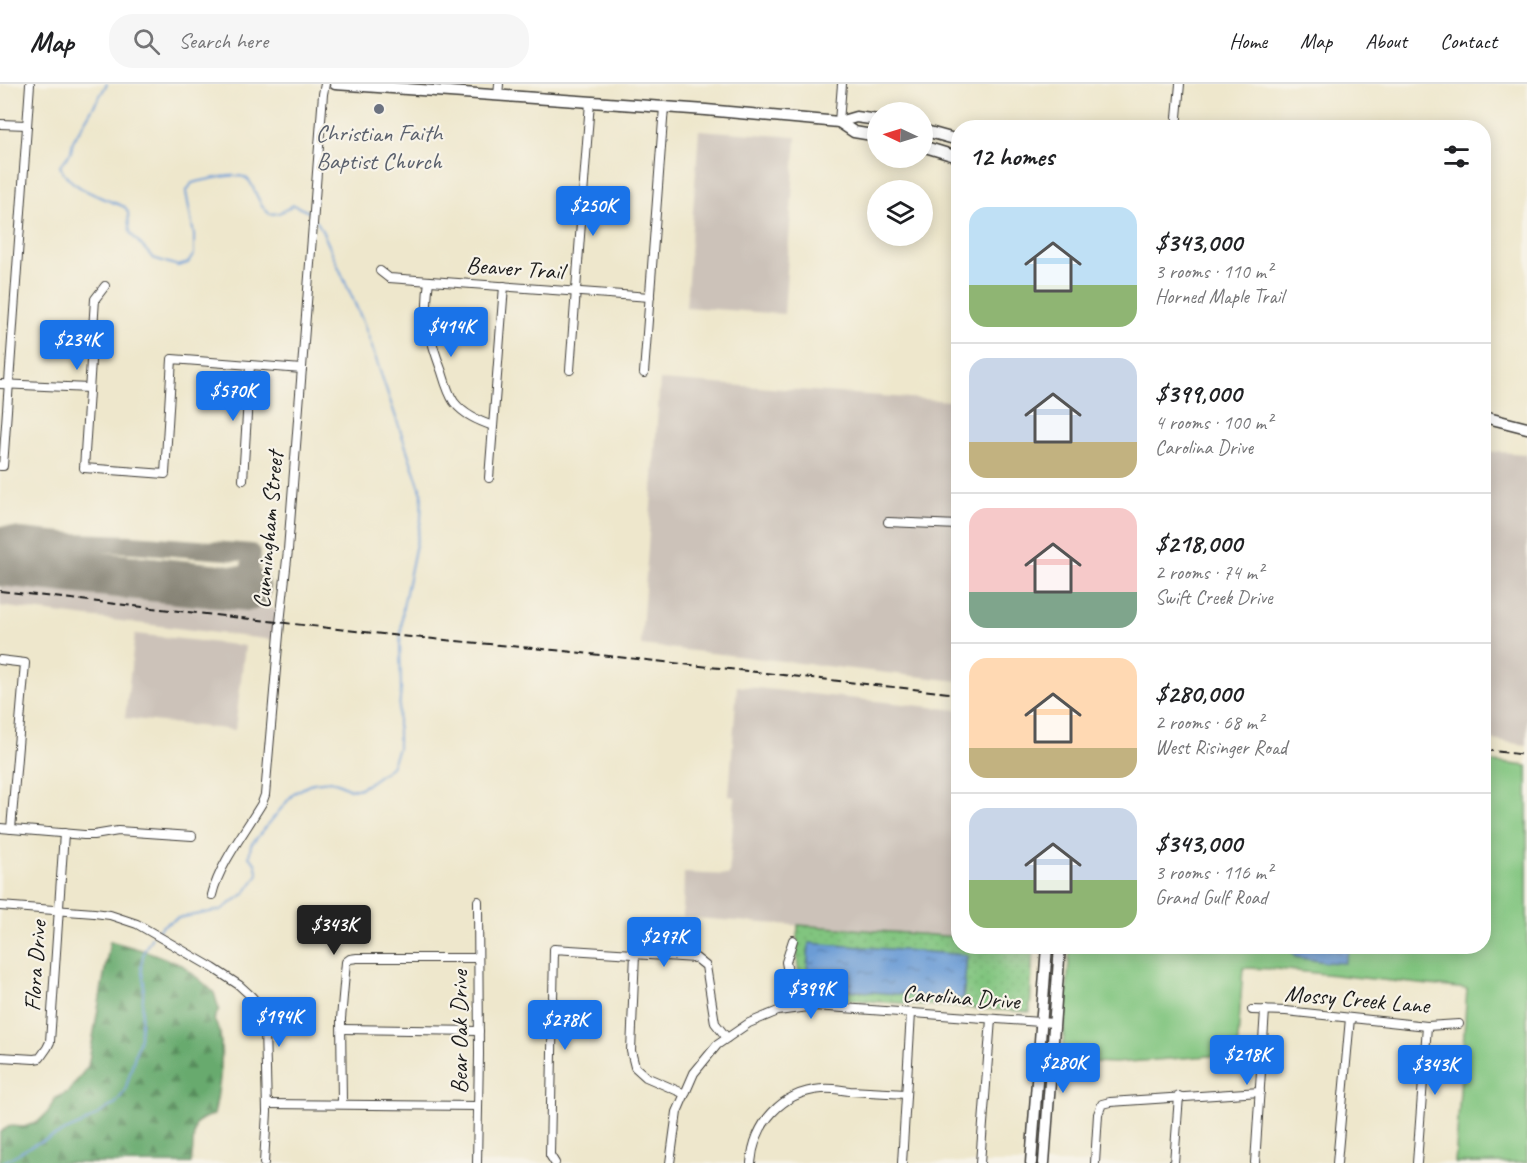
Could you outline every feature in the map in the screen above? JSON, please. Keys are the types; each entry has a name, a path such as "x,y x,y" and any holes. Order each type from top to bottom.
{"main road":[{"path":"335,84 499,90 590,102 839,122 856,117 867,118"},
{"path":"839,122 854,132 867,134"},
{"path":"933,133 951,138"},
{"path":"933,149 951,155"},
{"path":"1491,419 1527,428"},
{"path":"1031,1163 1046,954"},
{"path":"1044,1163 1059,954"}],"street":[{"path":"2,466 4,384 30,84"},
{"name":"Cunningham Street","path":"212,895 223,866 265,795 288,550 325,84"},
{"path":"839,122 842,84"},
{"path":"1177,120 1179,84"},
{"path":"570,370 590,102"},
{"path":"644,373 664,107"},
{"path":"0,123 27,125"},
{"name":"Beaver Trail","path":"380,270 389,278 650,297"},
{"path":"429,281 428,323 449,392 455,403 465,413 493,426"},
{"path":"105,286 95,299 84,468 165,474 172,359 302,369"},
{"path":"489,478 504,286"},
{"path":"243,480 250,365"},
{"path":"4,384 89,388"},
{"path":"888,522 951,525"},
{"path":"0,660 26,663 11,829"},
{"path":"0,828 94,835 118,831 192,836"},
{"name":"Flora Drive","path":"0,1057 40,1058 50,1042 64,833"},
{"name":"Bear Oak Drive","path":"477,1163 478,901"},
{"path":"0,906 110,915 137,924 213,968 239,985 252,997 261,1008 265,1027 267,1104 264,1163"},
{"path":"793,940 786,962 795,1008"},
{"path":"555,1163 550,1155 554,948 696,958 706,966 714,1023 727,1038"},
{"path":"635,953 631,1051 635,1067 646,1077 685,1094"},
{"path":"342,1104 342,1029 346,962 357,958 478,958"},
{"name":"Carolina Drive","path":"670,1163 677,1112 694,1073 717,1045 748,1023 778,1011 815,1006 1054,1023"},
{"name":"Mossy Creek Lane","path":"1252,1010 1286,1011 1427,1026 1458,1024"},
{"path":"1256,1163 1264,1010"},
{"path":"902,1163 911,1013"},
{"path":"1337,1163 1350,1018"},
{"path":"980,1163 991,1019"},
{"path":"1418,1163 1427,1026"},
{"path":"342,1029 479,1031"},
{"path":"751,1163 752,1150 760,1128 772,1112 785,1101 801,1093 822,1089 906,1095"},
{"path":"1095,1163 1098,1114 1102,1104 1179,1096 1260,1092"},
{"path":"1174,1163 1179,1096"},
{"path":"267,1104 478,1106"}],"shaded area":[{"path":"699,130 796,137 784,314 686,307"},
{"path":"660,380 951,401 951,680 641,645"},
{"path":"1491,451 1527,454 1527,745 1491,740"},
{"path":"0,580 278,609 274,640 0,606"},
{"path":"135,634 245,646 235,730 125,718"},
{"path":"737,686 951,709 951,936 683,917 684,873 729,875 735,797 729,796"}],"green space":[{"path":"1491,762 1527,766 1527,1163 1455,1163 1467,989 1277,969 1243,968 1237,1054 1115,1063 1062,1061 1070,954 1491,954"},
{"path":"798,925 951,936 951,954 1033,954 1030,1012 823,998 802,999 797,944"},
{"path":"110,941 149,952 182,965 214,993 219,1009 214,1020 220,1031 221,1043 219,1085 214,1115 196,1123 191,1163 0,1163 0,1132 10,1126 24,1127 38,1122 48,1112 55,1098 68,1092 88,1066"}],"water":[{"path":"809,943 967,955 963,999 806,987"},
{"path":"1293,954 1348,954 1345,963 1295,957"}],"waterway":[{"path":"107,84 73,141 71,152 60,166 70,181 79,187 125,207 128,212 131,234 153,258 178,266 188,263 194,254 194,235 186,192 192,183 225,176 244,177 250,181 262,206 270,213 279,213 293,205 309,212"},
{"path":"156,932 178,918 221,910 244,894 258,875 255,863 249,857 251,845 294,793 313,783 330,781 350,789 358,789 391,767 398,748 403,607 421,520 422,494 364,324 316,220"},
{"path":"2,1163 31,1146 84,1123 116,1103 125,1091 140,1037 144,983 141,967 144,951 152,937"}],"taxiway":[{"path":"0,535 252,553 247,589"},
{"path":"12,565 14,536"}],"runway":[{"path":"0,564 249,589"}],"railway":[{"path":"0,591 401,636 554,650 951,693"},
{"path":"1491,751 1527,755"}],"place":[{"name":"Christian Faith Baptist Church","path":"379,109"}]}
